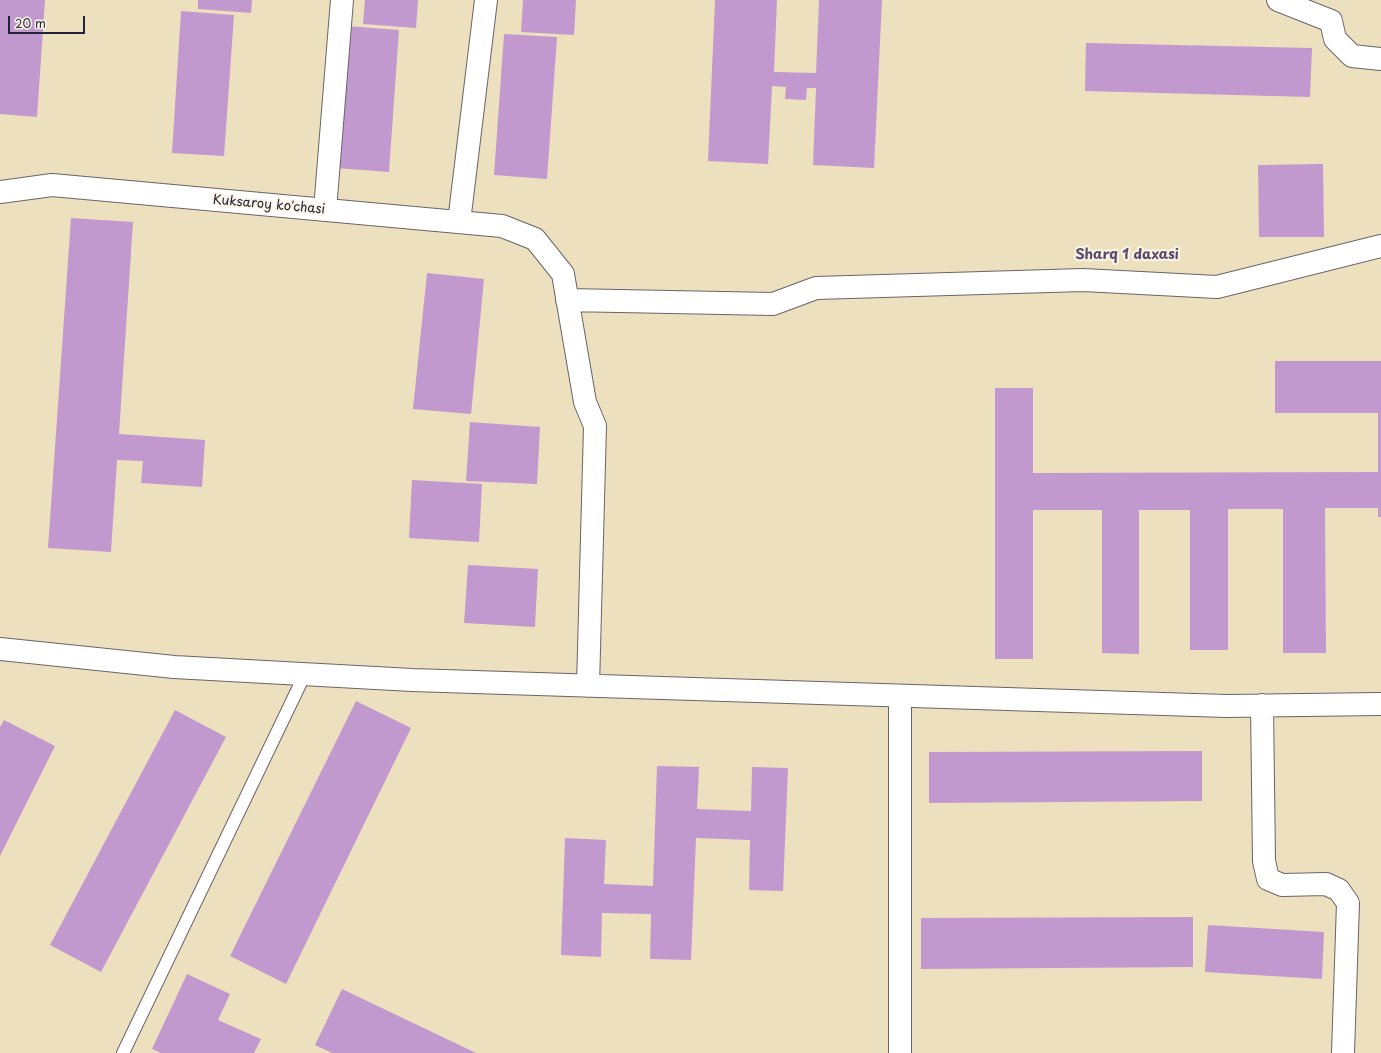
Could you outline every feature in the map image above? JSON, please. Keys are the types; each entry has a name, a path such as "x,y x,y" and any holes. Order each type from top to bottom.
{"street":[{"path":"325,210 342,0"},
{"path":"459,222 486,0"},
{"path":"1278,0 1331,21 1335,39 1352,56 1381,59"},
{"name":"Kuksaroy ko'chasi","path":"0,192 52,185 502,226 535,239 563,274 567,300"},
{"path":"588,686 595,426 585,402 567,300 773,304 816,288 1083,280 1218,287 1381,246"},
{"path":"0,649 174,667 412,680 1218,706 1381,704"},
{"path":"900,696 900,1053"},
{"path":"1262,705 1264,861 1268,879 1282,885 1326,884 1339,890 1348,903 1343,1053"}],"lane":[{"path":"123,1053 305,674"}],"building":[{"path":"0,0 45,0 37,117 0,114"},
{"path":"198,0 252,0 251,13 198,9"},
{"path":"365,0 418,0 416,28 363,24"},
{"path":"523,0 576,0 574,35 521,32"},
{"path":"715,0 777,0 774,72 816,73 819,0 882,0 874,168 813,165 816,88 807,88 806,100 785,99 786,87 772,86 768,164 708,161"},
{"path":"181,11 234,15 224,156 172,153"},
{"path":"347,26 399,30 389,172 336,168"},
{"path":"504,34 557,37 547,179 494,175"},
{"path":"1086,43 1312,48 1310,97 1085,91"},
{"path":"1323,164 1324,237 1259,237 1258,165"},
{"path":"71,218 133,222 119,434 205,440 202,487 141,483 143,461 117,460 111,552 48,548"},
{"path":"427,273 484,279 471,414 413,409"},
{"path":"1275,361 1381,361 1381,517 1378,517 1378,508 1325,508 1326,653 1283,653 1283,509 1228,509 1228,650 1190,650 1190,510 1139,510 1139,654 1102,653 1102,510 1033,510 1033,659 995,659 995,388 1033,388 1033,473 1378,472 1378,413 1275,413"},
{"path":"470,422 540,427 537,484 466,481"},
{"path":"412,480 482,484 479,542 409,538"},
{"path":"468,565 538,569 535,627 464,623"},
{"path":"356,701 411,728 286,984 230,956"},
{"path":"175,710 226,737 101,972 50,945"},
{"path":"4,720 55,746 0,856 0,727"},
{"path":"1202,751 1202,801 929,803 929,752"},
{"path":"657,766 699,767 697,809 751,811 752,767 788,768 783,891 749,890 750,840 696,838 691,960 650,959 651,914 602,913 601,957 561,955 565,838 606,840 604,884 653,886"},
{"path":"1193,917 1193,967 921,969 921,918"},
{"path":"1208,925 1324,932 1322,979 1205,972"},
{"path":"187,974 230,994 218,1020 261,1039 254,1053 161,1053 152,1049"},
{"path":"342,989 476,1053 332,1053 315,1045"}],"district":[{"name":"Sharq 1 daxasi","path":"1127,255"}]}
